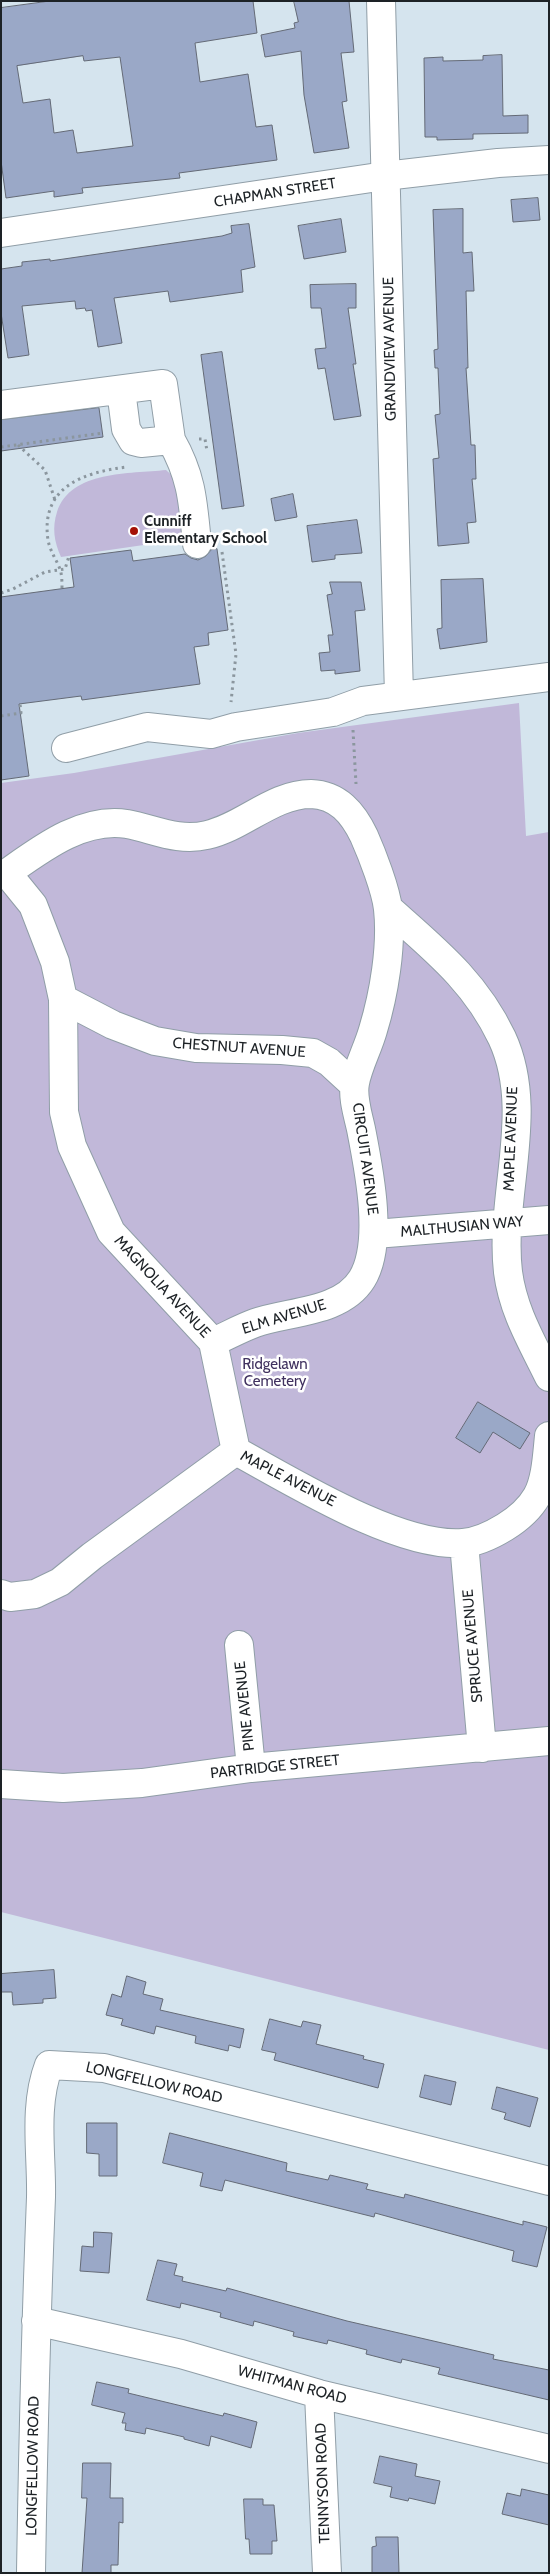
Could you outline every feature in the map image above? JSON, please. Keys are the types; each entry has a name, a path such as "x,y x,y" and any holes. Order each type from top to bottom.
{"street":[{"name":"GRANDVIEW AVENUE","path":"381,1 399,696"},
{"name":"CHAPMAN STREET","path":"1,233 385,176 498,162 549,160"},
{"path":"1,405 164,384 187,453 190,482 209,545"},
{"path":"121,390 126,429 133,441 187,453"},
{"path":"66,748 147,727 206,733 333,712 357,703 399,696 549,677"},
{"path":"4,873 49,844 90,826 124,824 172,837 207,835 283,800 314,794 332,798 340,803 355,819 371,852 388,908 386,969 380,1008 354,1085"},
{"name":"MAGNOLIA AVENUE","path":"4,873 33,905 56,962 62,999 64,1112 72,1146 111,1232 214,1342 236,1451"},
{"name":"MAPLE AVENUE","path":"388,908 462,975 503,1039 513,1072 516,1108 514,1159 506,1223 508,1270 512,1300 528,1338 549,1377"},
{"name":"CHESTNUT AVENUE","path":"62,999 113,1025 155,1041 196,1048 282,1050 313,1054 329,1062 354,1085"},
{"name":"CIRCUIT AVENUE","path":"354,1085 375,1234"},
{"name":"MALTHUSIAN WAY","path":"375,1234 549,1220"},
{"name":"ELM AVENUE","path":"214,1342 256,1323 323,1306 343,1298 362,1280 369,1262 375,1234"},
{"name":"MAPLE AVENUE","path":"1,1594 10,1597 35,1594 60,1582 236,1451 314,1494 408,1537 439,1543 464,1543 495,1533 522,1516 538,1495 549,1436"},
{"name":"SPRUCE AVENUE","path":"464,1543 482,1748"},
{"name":"PINE AVENUE","path":"239,1645 251,1768"},
{"name":"PARTRIDGE STREET","path":"1,1784 63,1788 142,1783 251,1768 549,1741"},
{"name":"LONGFELLOW ROAD","path":"31,2573 41,2182 40,2100 49,2065 104,2068 549,2181"},
{"name":"WHITMAN ROAD","path":"36,2321 180,2354 319,2394 549,2449"},
{"name":"TENNYSON ROAD","path":"319,2394 327,2573"}],"path":[{"path":"1,447 106,433"},
{"path":"205,439 187,453 189,440 205,439"},
{"path":"18,445 46,470 52,483 56,500"},
{"path":"116,459 120,468"},
{"path":"62,588 60,570 51,550 48,536 48,520 56,500 77,479 96,472 128,467"},
{"path":"209,545 235,643 236,667 232,697 223,730"},
{"path":"1,592 13,589 35,576 65,570 69,556"},
{"path":"1,716 21,713 20,704"},
{"path":"353,725 357,788 355,819"}],"green space":[{"path":"166,470 177,480 185,539 61,557 55,534 55,518 64,498 75,488 88,481 103,477"},
{"name":"Ridgelawn Cemetery","path":"519,703 526,836 549,832 549,2050 1,1912 1,783 74,773 298,733"}],"building":[{"path":"50,1 253,1 257,33 195,43 200,82 248,74 256,127 272,125 277,160 179,173 180,178 82,188 83,193 54,197 54,191 6,198 1,161 1,8","holes":["83,56 84,61 120,57 133,146 77,153 73,130 54,133 50,99 23,103 17,66"]},
{"path":"294,1 349,1 354,52 341,53 347,101 342,102 349,148 314,153 304,95 301,51 265,57 261,35 295,28 294,23 298,22"},
{"path":"502,55 503,116 528,115 528,133 473,134 473,139 437,140 437,137 425,137 424,58 443,57 443,61 483,60 483,56"},
{"path":"538,198 540,220 513,222 511,200"},
{"path":"463,209 463,253 472,252 474,291 466,291 468,368 466,368 471,445 475,445 476,479 472,479 476,522 467,523 469,543 438,546 433,459 439,458 435,415 440,414 438,368 435,368 434,350 438,349 433,210"},
{"path":"341,219 346,252 304,259 298,226"},
{"path":"249,224 255,267 241,270 243,292 170,302 168,291 114,298 122,343 98,347 92,310 86,311 85,308 76,309 75,301 22,306 29,355 8,358 1,313 1,269 22,266 22,262 50,259 50,261 222,236 232,233 231,226"},
{"path":"356,284 356,308 348,308 356,364 353,364 361,416 334,420 325,368 318,369 315,349 326,348 321,308 311,308 310,285"},
{"path":"222,352 244,506 222,509 201,355"},
{"path":"99,408 103,437 1,451 1,420"},
{"path":"293,494 297,517 275,521 271,499"},
{"path":"357,520 362,553 335,555 335,559 312,562 307,526"},
{"path":"217,549 228,630 208,633 209,645 194,647 200,684 82,700 81,696 19,704 29,776 1,780 1,597 74,587 70,558 131,550 133,561 185,554 198,560 206,556 211,550"},
{"path":"483,579 487,642 440,649 437,629 442,628 441,580"},
{"path":"330,582 361,582 365,610 355,611 360,671 335,674 335,670 321,671 319,653 330,652 328,635 333,635 327,595 332,594"},
{"path":"478,1402 530,1433 520,1449 493,1432 480,1453 456,1438"},
{"path":"54,1970 56,1998 43,1999 43,2003 13,2005 12,1992 1,1992 1,1974"},
{"path":"127,1976 146,1982 143,1994 163,1999 160,2010 244,2029 240,2048 229,2045 228,2051 195,2043 196,2036 156,2026 154,2034 121,2025 123,2019 106,2015 112,1994 121,1997"},
{"path":"270,2019 301,2027 303,2021 321,2025 316,2044 364,2056 363,2059 384,2064 378,2088 274,2060 276,2053 262,2050"},
{"path":"425,2075 456,2082 451,2105 420,2097"},
{"path":"497,2087 538,2098 530,2127 504,2119 506,2113 492,2109"},
{"path":"87,2123 117,2123 117,2176 99,2176 99,2154 87,2153"},
{"path":"170,2133 287,2163 286,2171 328,2180 330,2175 368,2184 366,2189 404,2198 405,2194 523,2225 523,2221 547,2227 537,2267 512,2261 514,2251 375,2213 374,2217 225,2180 222,2191 200,2186 203,2173 163,2163"},
{"path":"94,2232 112,2233 109,2273 80,2271 82,2246 93,2247"},
{"path":"158,2260 177,2264 174,2275 183,2277 182,2281 226,2291 227,2288 347,2321 494,2355 493,2359 549,2370 549,2400 438,2374 440,2368 402,2359 401,2363 366,2354 367,2350 328,2340 327,2344 293,2336 294,2332 254,2321 253,2326 220,2317 221,2313 181,2303 180,2308 147,2300"},
{"path":"97,2382 129,2389 128,2393 223,2416 224,2413 257,2422 251,2448 211,2436 209,2446 184,2439 184,2437 146,2428 145,2434 125,2430 126,2423 122,2423 125,2413 92,2405"},
{"path":"380,2456 417,2464 415,2476 440,2481 435,2504 409,2498 408,2501 390,2497 392,2487 374,2483"},
{"path":"83,2463 111,2463 110,2498 123,2498 123,2523 119,2522 118,2565 111,2565 111,2573 82,2573 87,2498 82,2498"},
{"path":"522,2489 549,2495 549,2525 502,2514 507,2493 520,2496"},
{"path":"244,2499 263,2499 263,2505 274,2505 277,2541 272,2541 272,2554 250,2554 249,2539 246,2539"},
{"path":"376,2537 398,2537 399,2573 372,2573 372,2547 376,2546"}],"place":[{"name":"Cunniff Elementary School","path":"134,531"}]}
